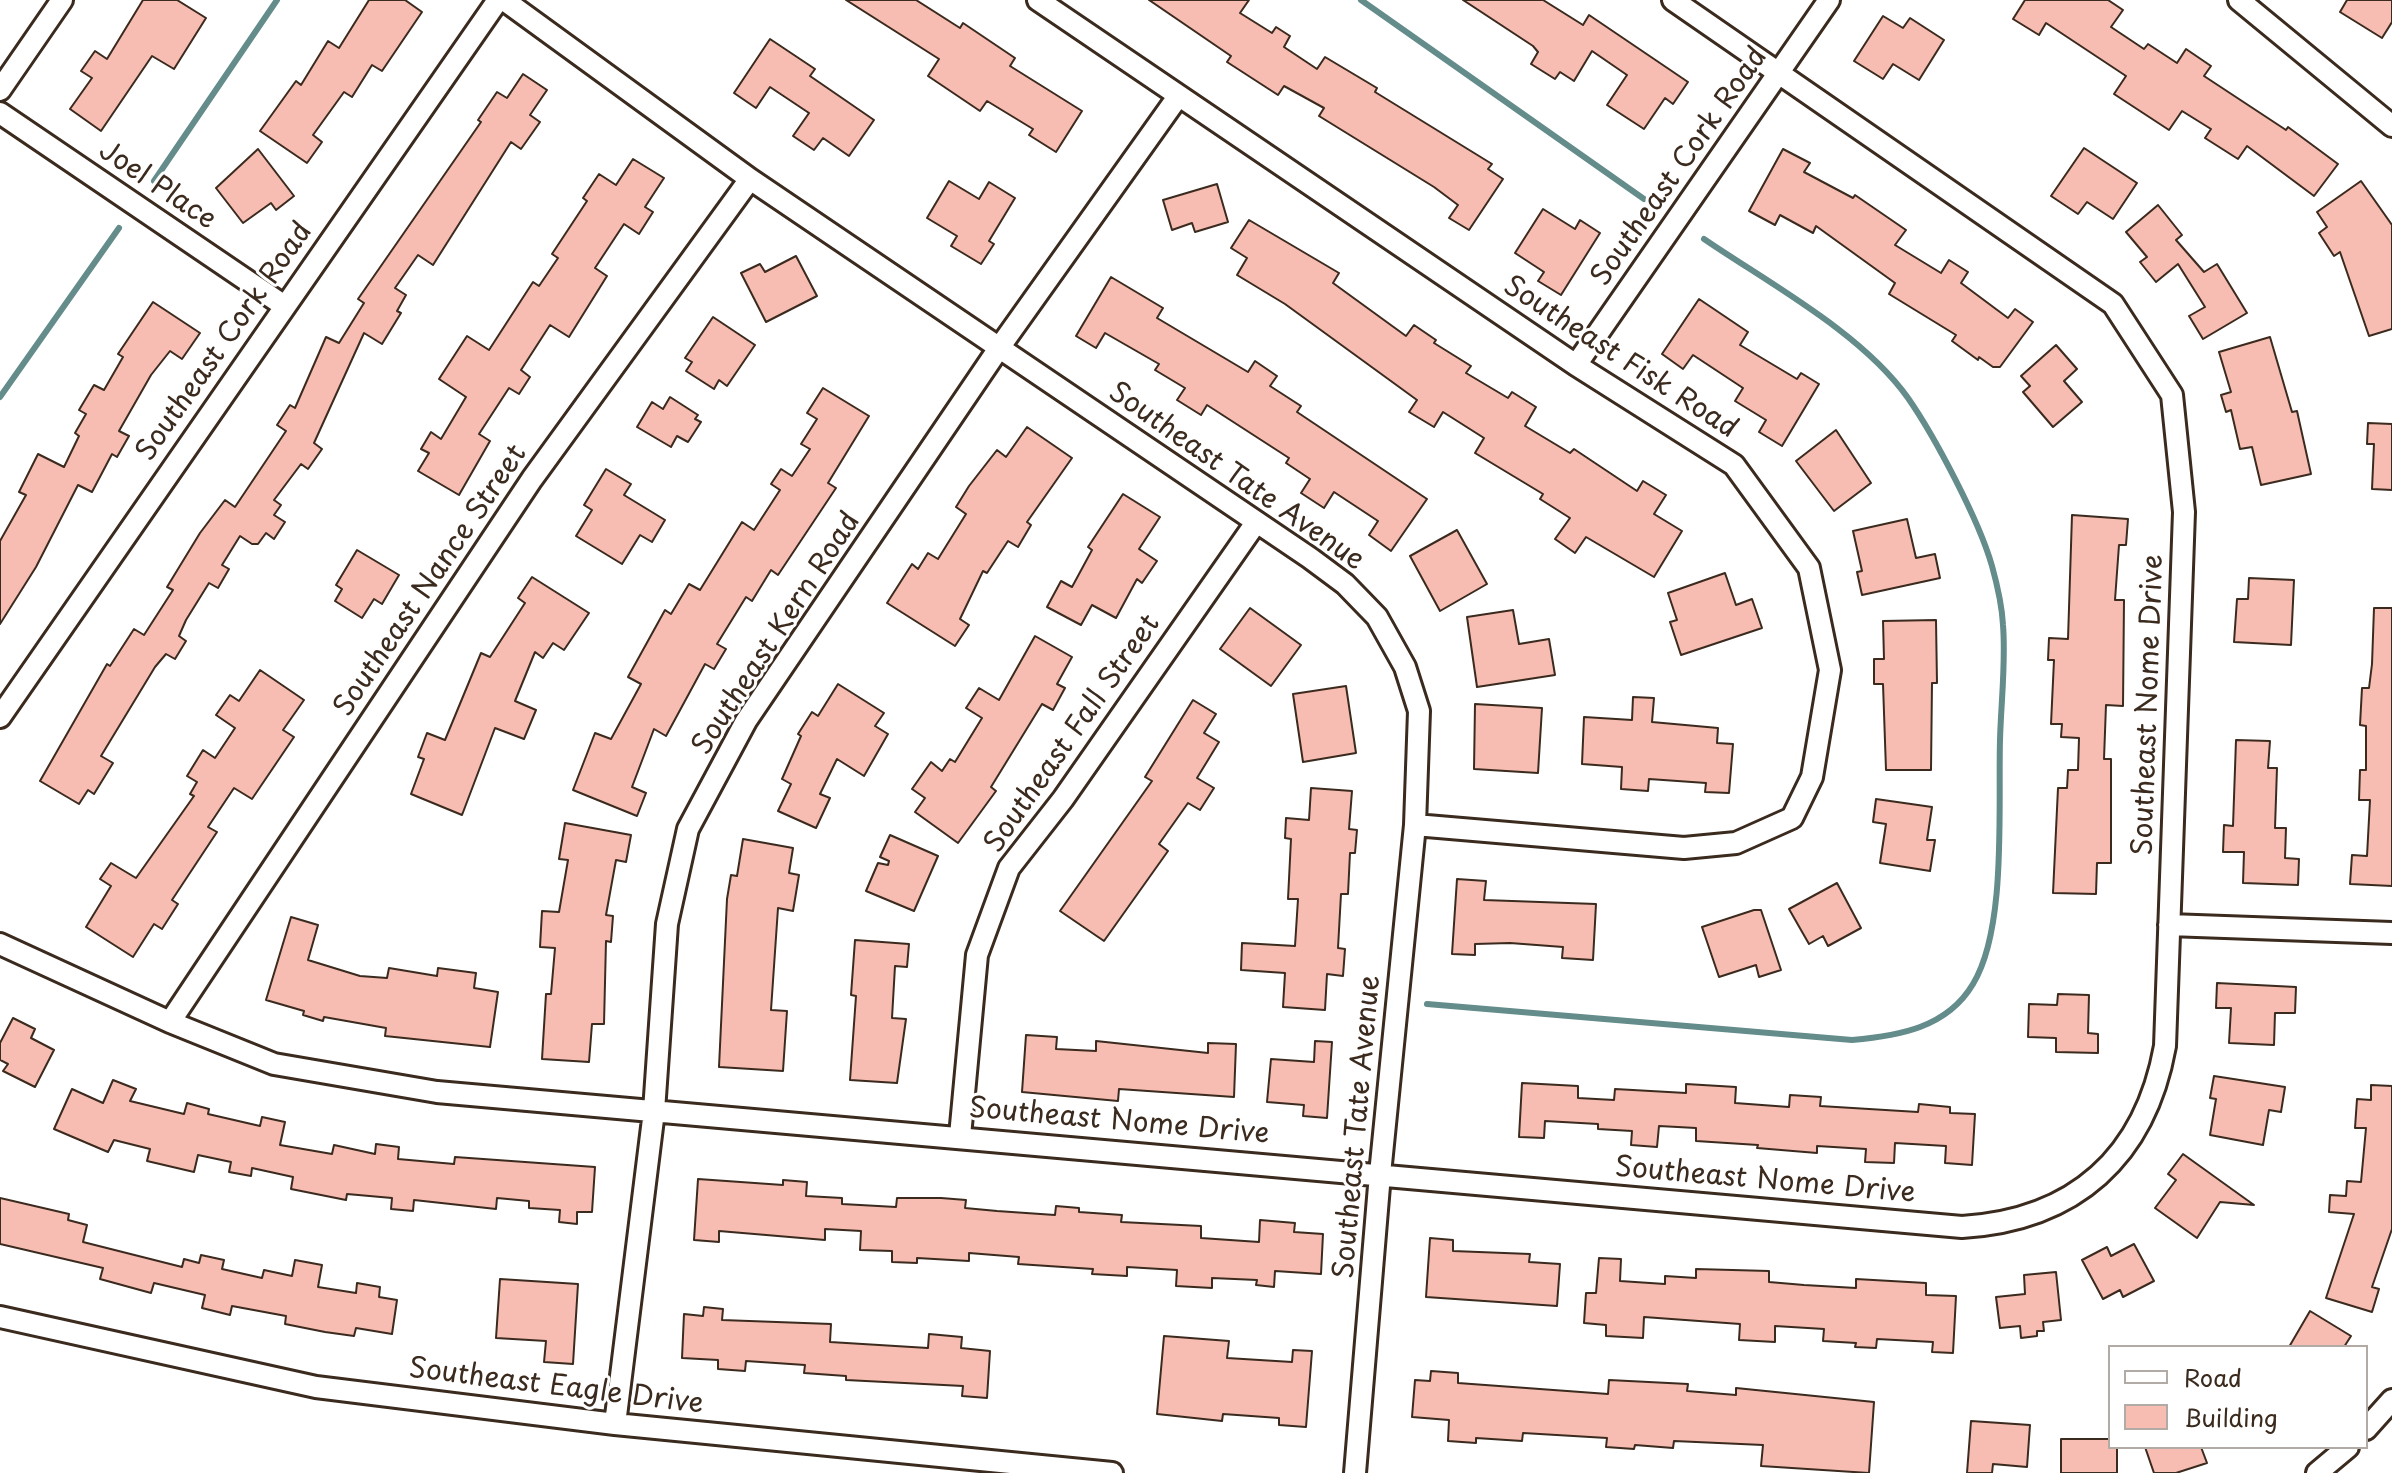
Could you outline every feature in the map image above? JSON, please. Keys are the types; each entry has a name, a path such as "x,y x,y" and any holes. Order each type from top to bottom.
{"street":[{"path":"0,90 62,0"},
{"name":"Southeast Cork Road","path":"0,717 283,305 498,0"},
{"name":"Southeast Tate Avenue","path":"504,0 750,179 1345,584 1377,617 1405,667 1419,711 1415,825 1380,1174 1355,1473"},
{"name":"Southeast Fisk Road","path":"1038,0 1177,98 1576,365 1734,465 1809,568 1830,670 1812,777 1792,818 1736,843 1684,848 1415,825"},
{"name":"Southeast Nome Drive","path":"0,944 170,1022 274,1064 437,1092 1962,1227 2019,1220 2078,1192 2104,1172 2135,1135 2150,1103 2165,1046 2184,512 2172,395 2113,304 1673,0"},
{"name":"Southeast Cork Road","path":"1576,365 1829,0"},
{"path":"2252,3 2392,126"},
{"name":"Southeast Kern Road","path":"615,1424 654,1111 667,924 688,829 746,721 999,348 1177,98"},
{"name":"Joel Place","path":"0,113 283,305"},
{"name":"Southeast Nance Street","path":"170,1022 532,479 750,179"},
{"name":"Southeast Fall Street","path":"960,1136 977,955 1009,868 1063,799 1255,524"},
{"path":"2169,925 2392,933"},
{"name":"Southeast Eagle Drive","path":"0,1317 316,1387 615,1424 1112,1473"},
{"path":"2368,1427 2392,1400"},
{"path":"2321,1472 2346,1449"}],"building":[{"path":"143,0 177,0 206,18 174,69 152,56 101,131 70,109 92,78 81,71 95,51 107,59"},
{"path":"369,0 405,0 422,12 382,71 372,65 352,97 344,92 313,135 322,142 307,163 260,131 296,81 301,85 328,41 339,48"},
{"path":"846,0 916,0 960,28 963,23 1015,58 1010,66 1082,111 1056,152 1029,135 1033,129 987,101 980,111 928,76 939,59"},
{"path":"1149,0 1249,0 1240,13 1272,33 1276,27 1290,36 1284,47 1317,69 1325,57 1377,88 1375,92 1492,164 1488,169 1503,179 1469,230 1449,218 1458,205 1434,187 1319,116 1324,108 1284,86 1278,95 1227,62 1231,56"},
{"path":"1463,0 1543,0 1583,25 1589,15 1688,82 1673,104 1665,98 1644,129 1607,105 1627,75 1592,51 1574,81 1560,72 1555,79 1531,64 1538,52 1533,46"},
{"path":"2025,0 2108,0 2123,10 2111,27 2144,49 2148,44 2177,63 2186,49 2211,66 2204,76 2286,130 2288,127 2338,164 2314,196 2247,146 2238,159 2205,138 2211,129 2182,111 2169,130 2114,94 2126,76 2046,23 2039,35 2013,19"},
{"path":"2347,0 2392,0 2392,22 2382,38 2340,12"},
{"path":"1883,16 1903,28 1910,18 1944,40 1919,80 1893,64 1883,79 1854,61"},
{"path":"770,39 815,69 810,76 874,120 849,156 823,138 814,150 793,136 809,113 770,87 756,108 734,93"},
{"path":"523,74 547,90 530,115 540,122 521,149 511,142 433,265 418,255 395,288 406,295 397,311 401,313 382,344 364,333 314,443 322,449 308,469 301,464 274,500 281,505 274,515 285,522 274,539 266,533 258,544 252,544 240,536 222,565 229,569 218,588 209,583 186,620 179,636 186,641 175,659 166,654 155,667 101,756 113,763 94,794 88,790 79,804 40,781 107,664 110,666 134,629 144,635 173,590 167,587 200,533 225,500 235,507 286,431 277,425 290,405 295,408 326,337 339,343 364,303 358,299 481,122 478,120 497,92 507,98"},
{"path":"2084,148 2137,183 2113,219 2087,202 2078,214 2051,196"},
{"path":"258,149 294,196 276,210 271,203 243,223 216,188"},
{"path":"1783,149 1810,163 1804,172 1853,198 1855,195 1906,230 1895,245 1941,273 1949,260 1968,272 1961,283 2008,318 2015,309 2033,322 2000,367 1993,367 1979,357 1978,360 1952,341 1956,335 1889,294 1895,283 1816,226 1813,233 1780,215 1775,225 1749,211"},
{"path":"633,159 664,178 645,207 653,212 639,234 624,224 595,268 607,276 569,337 550,325 521,370 530,377 519,394 509,388 479,434 490,441 459,495 418,471 429,453 421,449 431,432 441,439 466,397 439,379 467,336 489,350 533,282 539,286 558,258 552,254 587,201 583,198 599,174 616,185"},
{"path":"949,181 979,199 989,182 1015,198 989,241 994,244 981,264 951,246 957,236 927,218"},
{"path":"2361,181 2392,225 2392,329 2369,336 2340,252 2334,256 2319,233 2327,227 2317,212"},
{"path":"1217,184 1228,222 1195,232 1192,223 1172,230 1163,200"},
{"path":"2158,205 2182,235 2176,240 2204,272 2217,264 2247,313 2203,339 2189,316 2205,307 2178,264 2156,282 2140,262 2147,257 2126,232"},
{"path":"1543,209 1575,229 1580,220 1600,233 1561,295 1538,281 1544,272 1515,253"},
{"path":"1249,220 1339,273 1333,283 1406,336 1414,325 1436,340 1434,343 1471,366 1466,373 1508,398 1512,392 1536,407 1525,426 1570,453 1574,449 1637,491 1643,481 1666,495 1654,514 1682,531 1654,577 1586,537 1575,553 1555,539 1570,518 1540,499 1543,494 1475,453 1484,438 1443,412 1434,427 1409,412 1417,400 1285,304 1237,275 1247,258 1231,248"},
{"path":"796,256 817,296 766,322 741,273 760,264 765,272"},
{"path":"1111,277 1163,308 1157,318 1248,372 1255,361 1277,376 1270,386 1301,406 1297,412 1427,499 1391,551 1369,535 1378,521 1334,492 1324,508 1301,493 1310,479 1286,463 1289,458 1207,405 1201,415 1177,400 1185,388 1155,370 1159,364 1105,333 1096,348 1076,336"},
{"path":"1699,299 1748,332 1740,345 1797,379 1801,373 1819,384 1782,446 1759,432 1766,420 1735,401 1743,388 1693,355 1683,369 1662,354"},
{"path":"153,302 200,333 182,359 170,351 151,375 119,431 129,436 117,457 112,454 92,492 78,485 36,567 0,624 0,541 26,495 19,492 38,454 64,467 79,436 75,433 86,414 79,410 94,385 104,390 123,357 118,354"},
{"path":"713,317 755,345 727,386 719,380 714,389 686,371 692,362 685,358"},
{"path":"2270,337 2292,412 2297,411 2311,474 2261,485 2252,447 2240,449 2231,410 2226,412 2221,395 2231,392 2219,352"},
{"path":"2056,345 2077,369 2064,381 2082,402 2053,427 2023,392 2030,386 2021,376"},
{"path":"823,388 869,416 828,483 836,488 778,575 771,570 752,601 746,597 717,644 726,649 714,669 705,664 666,736 654,729 632,787 646,793 637,816 573,790 595,733 611,739 641,684 628,677 665,610 671,614 689,584 700,590 742,522 754,530 780,490 771,484 781,469 792,476 810,449 801,444 817,419 807,413"},
{"path":"670,397 698,415 695,419 701,422 688,442 677,436 671,447 637,427 652,402 663,409"},
{"path":"2368,423 2392,424 2392,490 2372,489 2374,444 2367,444"},
{"path":"1027,427 1072,458 1027,522 1031,525 1018,547 1008,541 987,573 983,571 960,619 969,625 955,646 887,603 912,564 918,569 928,553 938,559 966,514 956,507 969,486 997,450 1006,457"},
{"path":"1836,430 1871,483 1834,511 1796,461"},
{"path":"606,469 631,484 624,495 665,520 652,542 640,535 622,564 576,536 592,510 584,505"},
{"path":"1123,494 1160,517 1139,549 1157,561 1142,583 1137,579 1116,618 1092,605 1081,625 1047,607 1061,581 1072,587 1092,550 1088,547"},
{"path":"2072,515 2128,519 2126,545 2119,545 2115,600 2124,600 2123,706 2106,705 2104,759 2111,759 2111,863 2097,863 2096,894 2053,893 2058,788 2067,788 2068,770 2078,770 2079,738 2061,737 2062,724 2051,724 2054,660 2048,660 2049,638 2068,639"},
{"path":"1907,519 1916,558 1935,554 1940,578 1862,595 1857,572 1862,571 1853,531"},
{"path":"1457,530 1487,584 1440,611 1410,556"},
{"path":"357,550 399,575 382,604 374,599 362,618 335,601 342,589 336,585"},
{"path":"1725,573 1736,605 1752,599 1762,628 1681,655 1670,622 1677,620 1668,593"},
{"path":"532,577 589,613 564,650 553,643 543,658 535,652 515,701 536,710 524,739 495,728 462,815 411,794 424,759 418,757 427,733 445,740 481,653 490,657 525,603 518,598"},
{"path":"2249,578 2294,580 2291,645 2234,642 2237,599 2248,599"},
{"path":"1250,608 1301,645 1271,686 1220,649"},
{"path":"2374,608 2392,608 2392,886 2350,884 2352,855 2367,856 2370,800 2359,800 2360,770 2366,770 2366,726 2360,725 2362,688 2369,688 2372,664"},
{"path":"1513,610 1519,644 1549,639 1555,675 1477,687 1467,617"},
{"path":"1936,620 1937,683 1932,683 1931,770 1886,770 1883,684 1874,684 1874,659 1884,659 1883,621"},
{"path":"1035,636 1072,657 1057,684 1065,688 1053,710 1042,704 991,787 996,791 958,843 915,812 925,798 912,789 931,762 942,771 950,759 955,762 982,718 966,708 979,688 999,700"},
{"path":"260,670 304,700 283,730 294,737 252,799 234,788 208,827 217,832 172,900 178,904 162,929 154,924 133,957 86,927 111,886 100,879 111,863 136,878 194,796 190,794 197,782 187,776 203,750 215,758 235,728 216,715 230,695 239,701"},
{"path":"838,684 884,713 875,726 888,734 864,776 837,759 820,794 830,798 816,828 778,811 791,784 782,779 801,736 798,734 812,712 818,716"},
{"path":"1346,686 1356,753 1303,762 1293,694"},
{"path":"1633,697 1654,698 1652,722 1718,728 1717,743 1733,744 1729,793 1705,792 1706,783 1649,779 1648,791 1621,789 1622,767 1582,764 1584,717 1632,720"},
{"path":"1193,700 1216,714 1204,733 1219,742 1197,778 1214,788 1200,810 1188,803 1159,844 1168,851 1104,941 1060,911 1152,781 1145,777"},
{"path":"1475,704 1542,708 1538,773 1474,769"},
{"path":"2236,740 2270,741 2268,768 2277,768 2275,828 2286,828 2285,858 2299,859 2298,885 2243,883 2244,852 2223,852 2224,825 2233,826"},
{"path":"1311,788 1352,791 1349,829 1357,830 1355,853 1350,853 1348,894 1341,894 1338,948 1345,949 1343,976 1327,974 1325,1010 1283,1007 1285,973 1241,970 1242,943 1295,946 1298,899 1288,899 1291,839 1285,838 1286,818 1309,820"},
{"path":"1876,799 1932,807 1927,840 1935,840 1930,871 1880,863 1886,824 1873,822"},
{"path":"565,823 631,835 626,862 616,860 606,915 613,916 611,942 606,941 604,1024 592,1024 589,1062 542,1059 546,994 551,994 555,948 540,947 542,911 559,912 568,860 559,859"},
{"path":"890,835 938,856 914,911 866,891 878,863 888,865 889,861 880,857"},
{"path":"743,839 793,848 789,873 799,875 793,911 778,908 771,1010 787,1011 783,1071 719,1067 727,899 731,875 737,876"},
{"path":"1457,879 1486,881 1484,900 1596,904 1593,960 1562,958 1563,947 1510,943 1475,944 1475,955 1452,954"},
{"path":"1837,883 1861,928 1828,946 1823,936 1809,944 1789,909"},
{"path":"1761,910 1781,970 1759,977 1756,965 1719,977 1702,927"},
{"path":"291,917 318,925 308,960 360,976 387,978 389,968 437,976 438,968 476,973 474,988 498,992 490,1047 385,1036 386,1028 324,1017 323,1021 303,1015 304,1011 266,1000"},
{"path":"855,940 909,944 907,967 895,966 892,1018 906,1019 897,1083 850,1080 856,996 851,995"},
{"path":"2217,983 2296,987 2295,1013 2275,1013 2274,1045 2229,1043 2231,1008 2216,1008"},
{"path":"2058,994 2089,995 2088,1033 2098,1034 2098,1053 2056,1052 2056,1038 2028,1037 2029,1004 2057,1005"},
{"path":"13,1018 35,1029 31,1038 54,1050 35,1087 3,1071 8,1064 0,1060 0,1043"},
{"path":"1026,1035 1057,1037 1056,1049 1096,1051 1096,1041 1208,1053 1208,1043 1236,1044 1234,1097 1119,1089 1118,1101 1022,1092"},
{"path":"1315,1041 1332,1042 1327,1118 1303,1116 1304,1105 1267,1102 1271,1059 1314,1062"},
{"path":"2214,1076 2285,1087 2281,1112 2269,1110 2263,1145 2210,1135 2216,1099 2210,1098"},
{"path":"113,1080 136,1089 130,1101 184,1114 187,1103 209,1109 208,1114 260,1126 262,1117 285,1122 280,1145 332,1154 334,1145 375,1154 376,1144 399,1147 398,1159 454,1164 455,1157 595,1167 592,1212 577,1212 577,1224 559,1222 560,1210 529,1208 529,1201 497,1198 496,1209 414,1200 413,1211 391,1209 392,1198 347,1194 346,1200 291,1189 293,1177 252,1168 251,1176 229,1172 231,1162 198,1155 194,1172 147,1161 150,1149 114,1140 108,1152 54,1129 72,1089 103,1103"},
{"path":"1522,1083 1578,1086 1578,1098 1614,1100 1615,1089 1686,1093 1686,1084 1736,1087 1735,1103 1789,1107 1790,1095 1821,1097 1820,1106 1918,1112 1919,1104 1950,1107 1950,1113 1975,1114 1972,1165 1945,1163 1946,1146 1895,1143 1894,1163 1865,1162 1866,1149 1817,1146 1817,1153 1696,1141 1696,1128 1659,1126 1657,1147 1631,1145 1632,1131 1598,1129 1598,1124 1545,1121 1544,1138 1519,1137"},
{"path":"2371,1085 2392,1086 2392,1229 2372,1287 2379,1289 2372,1312 2326,1298 2354,1214 2329,1212 2330,1195 2346,1196 2347,1181 2361,1182 2366,1128 2355,1128 2357,1099 2371,1100"},
{"path":"2183,1154 2254,1205 2220,1202 2197,1238 2155,1208 2176,1180 2168,1174"},
{"path":"698,1179 783,1185 783,1180 807,1182 806,1196 842,1198 842,1204 896,1207 897,1198 941,1198 966,1200 965,1208 997,1211 1055,1215 1056,1206 1079,1208 1079,1212 1122,1215 1121,1222 1201,1226 1201,1238 1259,1242 1260,1220 1295,1223 1294,1232 1323,1234 1321,1274 1275,1271 1274,1287 1256,1285 1257,1280 1212,1278 1212,1288 1176,1286 1177,1270 1127,1267 1127,1276 1092,1274 1093,1269 1018,1264 1019,1257 969,1253 969,1261 917,1258 917,1263 892,1262 892,1251 860,1250 861,1231 825,1229 825,1240 719,1231 719,1242 694,1240"},
{"path":"0,1198 69,1214 68,1220 87,1225 83,1242 182,1267 184,1259 199,1263 201,1255 224,1260 222,1269 262,1278 264,1270 292,1276 295,1260 322,1265 318,1287 356,1293 357,1283 380,1287 379,1297 397,1300 392,1334 356,1328 354,1336 325,1332 285,1324 286,1316 232,1306 230,1315 202,1308 205,1295 154,1283 151,1293 100,1279 103,1268 0,1244"},
{"path":"1430,1238 1453,1240 1453,1251 1530,1254 1529,1262 1560,1264 1557,1306 1426,1297"},
{"path":"2134,1244 2154,1281 2123,1297 2120,1290 2103,1299 2082,1260 2107,1247 2111,1256"},
{"path":"1599,1258 1621,1259 1620,1281 1665,1284 1665,1276 1696,1278 1696,1269 1769,1271 1769,1282 1804,1285 1856,1288 1856,1279 1926,1283 1926,1295 1956,1296 1953,1353 1932,1352 1933,1342 1877,1339 1876,1348 1855,1347 1856,1343 1823,1341 1824,1329 1775,1326 1775,1342 1739,1340 1740,1324 1644,1317 1643,1338 1606,1336 1606,1325 1584,1323 1586,1293 1596,1293"},
{"path":"2056,1272 2061,1320 2043,1322 2044,1331 2037,1331 2037,1336 2021,1338 2020,1326 2000,1328 1996,1297 2025,1294 2024,1275"},
{"path":"500,1279 578,1284 573,1364 544,1362 546,1341 496,1338"},
{"path":"704,1307 723,1309 722,1320 831,1324 830,1342 928,1348 929,1334 962,1337 961,1348 990,1351 987,1398 962,1396 963,1386 846,1380 846,1376 804,1373 805,1365 746,1361 745,1371 718,1369 718,1360 682,1358 684,1314 703,1316"},
{"path":"2310,1311 2351,1336 2345,1345 2290,1345"},
{"path":"1164,1336 1229,1341 1227,1358 1292,1362 1293,1350 1312,1351 1306,1427 1279,1425 1279,1418 1223,1414 1222,1421 1157,1414"},
{"path":"1431,1371 1458,1373 1458,1383 1608,1394 1609,1380 1688,1384 1687,1391 1736,1395 1736,1388 1874,1402 1869,1473 1761,1466 1763,1445 1674,1441 1673,1448 1635,1445 1634,1449 1606,1447 1607,1438 1523,1433 1522,1441 1476,1438 1476,1443 1448,1441 1449,1420 1412,1417 1415,1380 1430,1381"},
{"path":"1971,1421 2030,1425 2027,1467 1993,1464 1992,1473 1967,1473"},
{"path":"2061,1439 2108,1439 2108,1449 2117,1449 2117,1473 2061,1473"},
{"path":"2146,1449 2202,1449 2207,1463 2176,1473 2154,1473"}],"waterway":[{"path":"154,181 277,0"},
{"path":"1361,0 1644,199"},
{"path":"0,397 119,228"},
{"path":"1427,1004 1852,1040 1904,1032 1950,1011 1973,984 1984,960 1996,900 2004,654 2000,603 1986,547 1943,456 1908,398 1889,374 1814,311 1704,239"}]}
